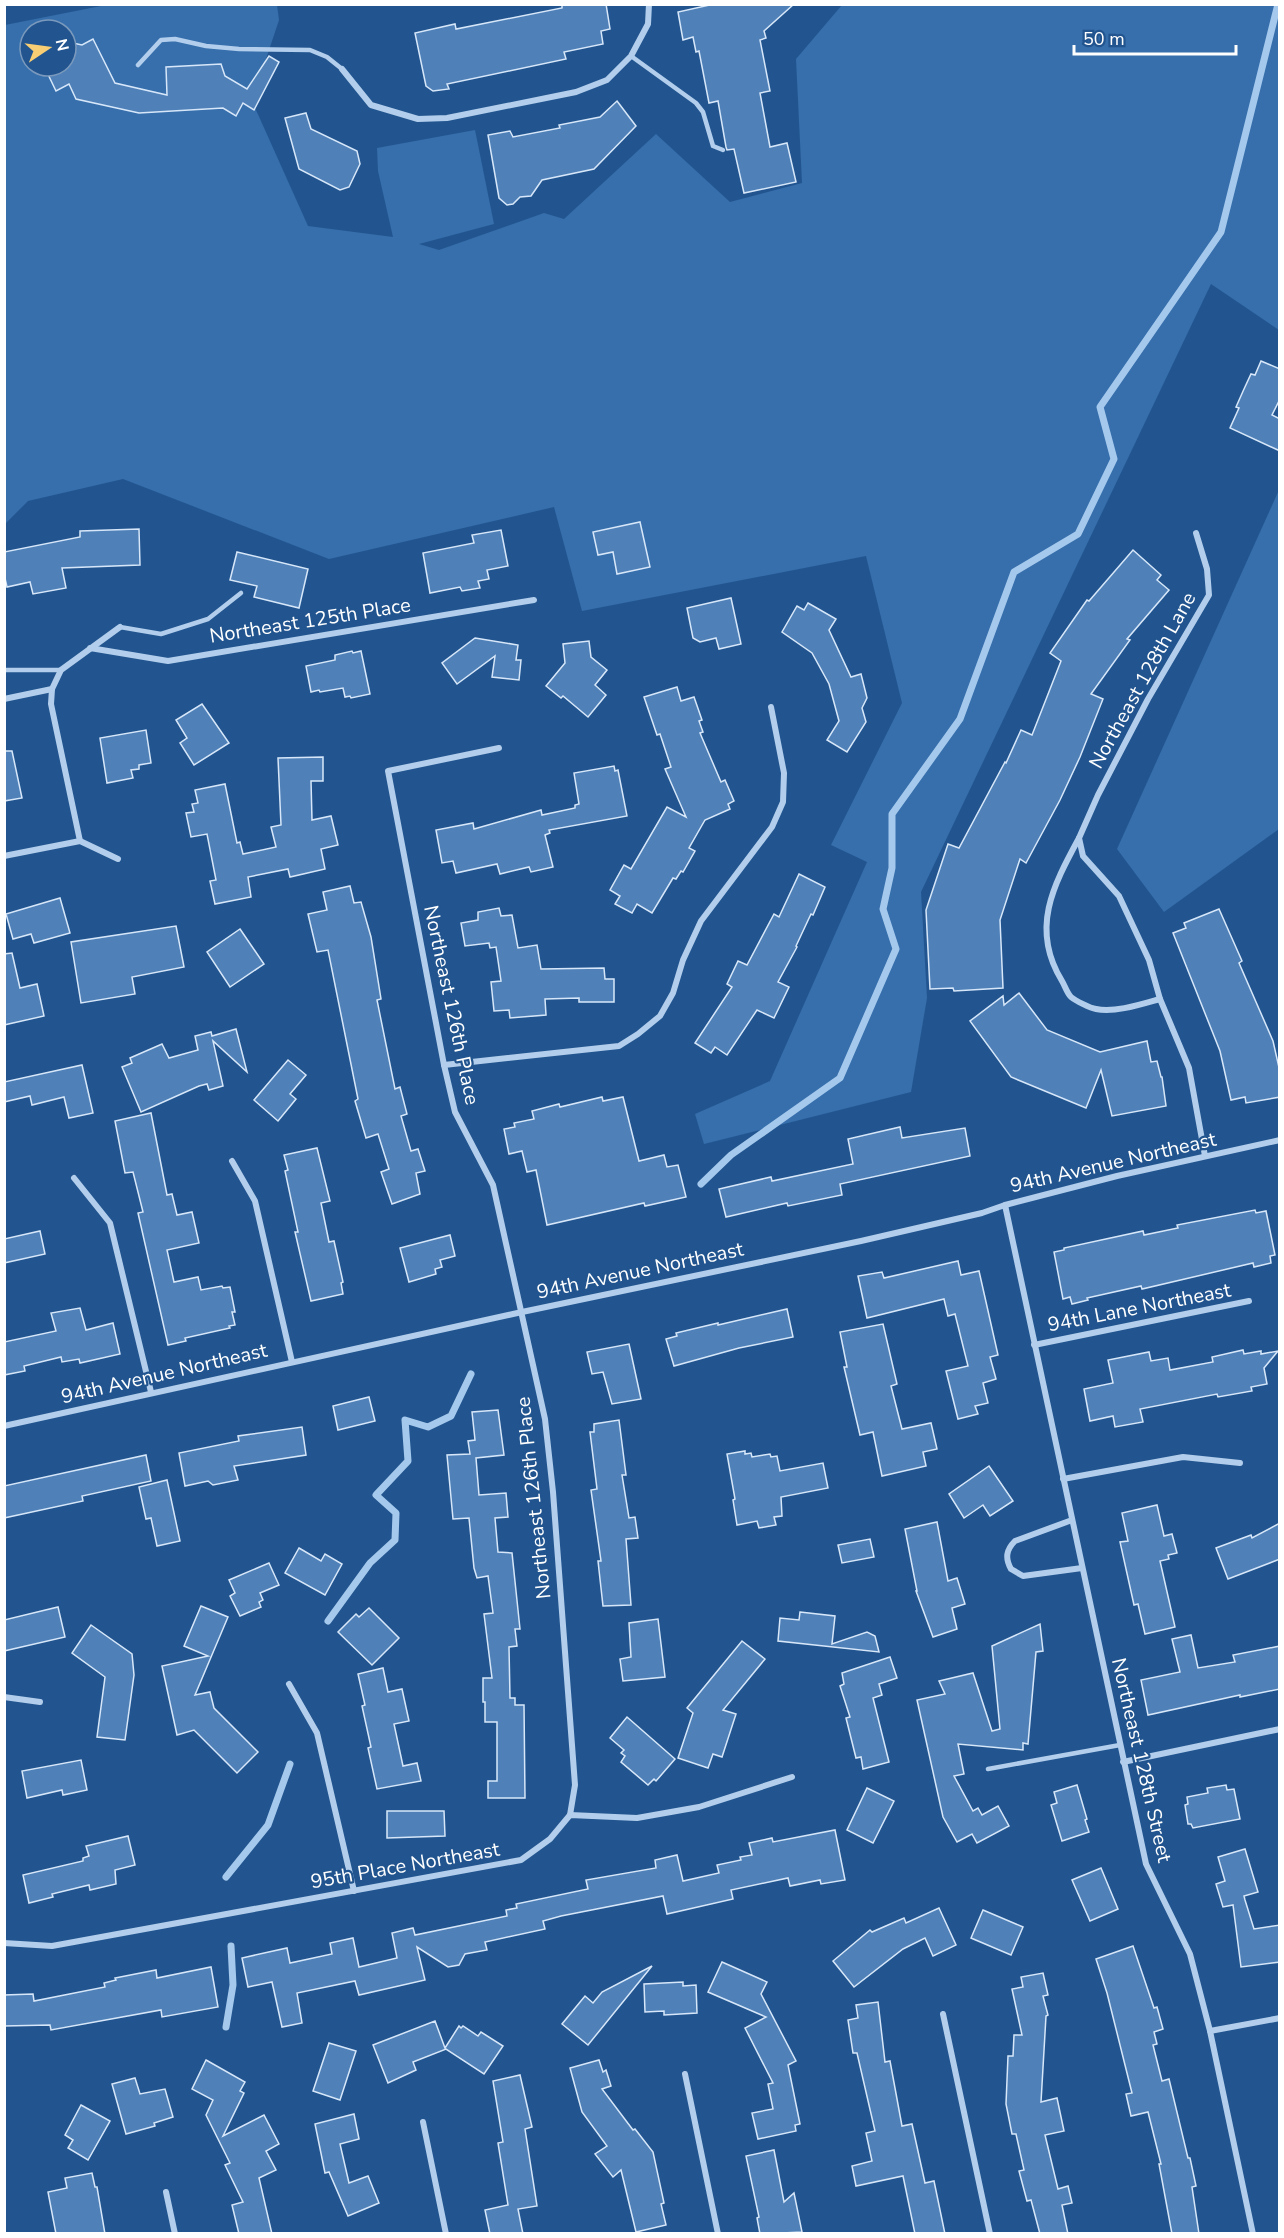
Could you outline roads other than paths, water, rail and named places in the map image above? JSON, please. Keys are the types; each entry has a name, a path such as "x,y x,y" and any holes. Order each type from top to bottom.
{"street":[{"path":"342,69 372,105 418,119 447,118 576,92 608,80 631,56 648,24 649,4"},
{"name":"Northeast 128th Lane","path":"1160,999 1127,1008 1096,1009 1072,998 1054,968 1047,938 1046,913 1054,887 1098,795 1148,699 1209,595 1207,569 1196,533"},
{"name":"Northeast 125th Place","path":"90,648 168,661 534,600"},
{"path":"80,841 51,704 52,689 61,670 120,627"},
{"path":"4,699 52,689"},
{"path":"444,1065 619,1046 660,1016 673,993 683,960 701,921 772,827 783,802 784,773 771,707"},
{"name":"Northeast 126th Place","path":"499,748 388,771 455,1112 493,1185 545,1419 553,1492 574,1785 570,1815"},
{"path":"1079,838 1083,856 1119,896 1149,960 1160,999 1189,1068 1205,1156"},
{"path":"4,856 80,841 118,859"},
{"name":"94th Avenue Northeast","path":"4,1426 151,1392 982,1214 1005,1205 1280,1140"},
{"path":"232,1161 255,1201 292,1362"},
{"path":"74,1178 110,1223 151,1392"},
{"name":"Northeast 128th Street","path":"1005,1205 1146,1864 1190,1954 1253,2234"},
{"name":"94th Lane Northeast","path":"1034,1345 1250,1301"},
{"path":"1063,1479 1183,1457 1240,1463"},
{"path":"1072,1520 1015,1541 1010,1545 1007,1557 1011,1569 1023,1575 1082,1568"},
{"path":"288,1684 317,1733 354,1891"},
{"path":"4,1697 40,1702"},
{"path":"1123,1762 1280,1729"},
{"path":"570,1815 637,1818 699,1807 792,1777"},
{"name":"95th Place Northeast","path":"4,1943 52,1946 521,1860 550,1839 570,1815"},
{"path":"943,2014 990,2234"},
{"path":"1209,2031 1280,2018"},
{"path":"685,2074 718,2234"},
{"path":"423,2122 446,2234"},
{"path":"166,2192 174,2234"}],"lane":[{"path":"138,65 161,40 175,39 206,46 239,49 310,50 327,57 342,69"},
{"path":"631,56 696,103 703,112 713,146 723,150"},
{"path":"120,627 161,634 207,619 241,593"},
{"path":"4,670 61,670"},
{"path":"988,1769 1120,1745"}],"waterway":[{"path":"701,1184 731,1155 840,1078 896,949 883,909 892,868 892,814 960,719 1014,572 1078,534 1114,459 1100,407 1221,232 1278,4"},
{"path":"328,1621 370,1563 395,1540 396,1513 376,1495 408,1461 405,1420 428,1427 451,1416 471,1374"},
{"path":"226,1877 268,1825 290,1764"},
{"path":"226,2027 233,1985 231,1946"}]}
